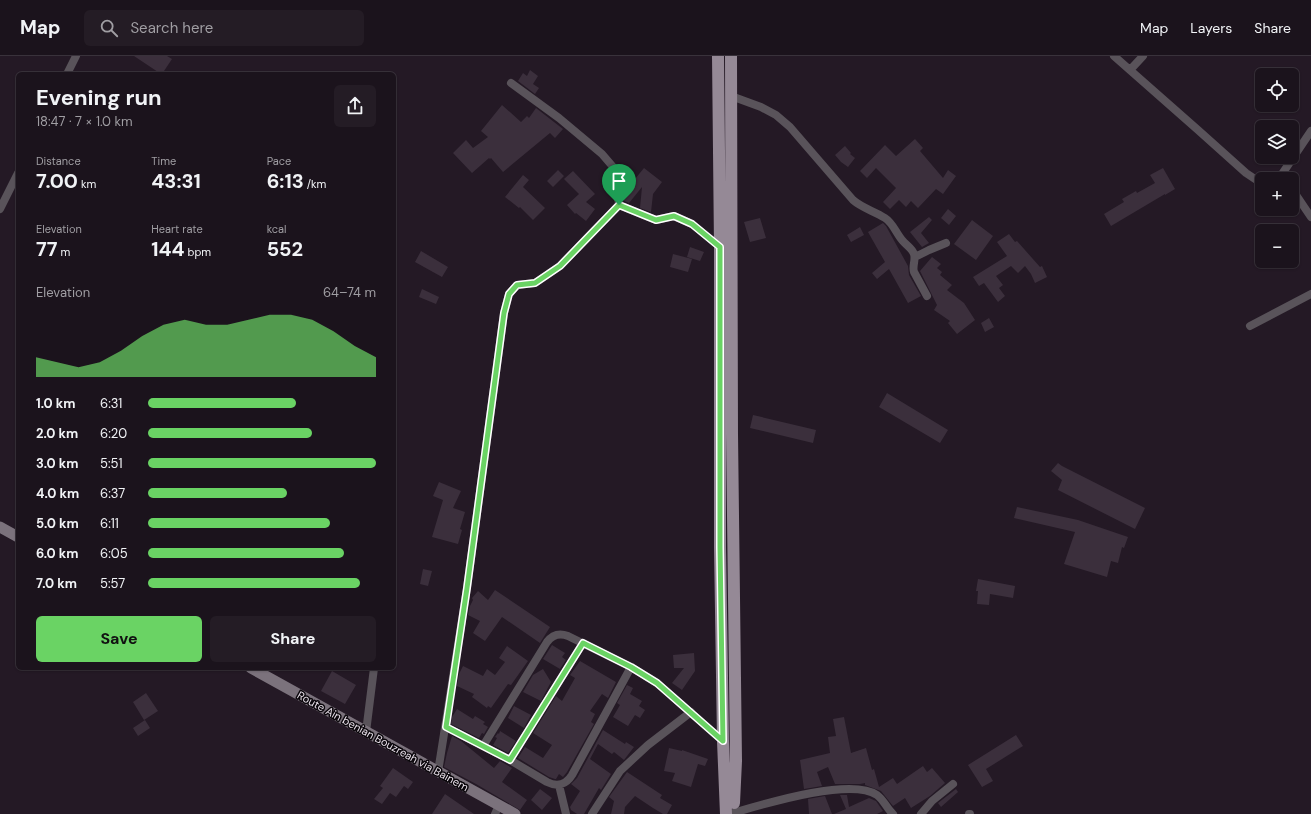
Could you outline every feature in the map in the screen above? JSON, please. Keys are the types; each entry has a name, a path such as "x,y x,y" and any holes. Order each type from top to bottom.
{"main road":[{"path":"718,56 720,247 720,547 723,741 726,788 731,814"},
{"path":"731,56 732,450 736,761 731,814"}],"street":[{"path":"68,72 76,56"},
{"path":"1114,56 1246,173 1255,179"},
{"path":"1130,70 1143,56"},
{"path":"511,82 559,118 602,154 614,168 619,205"},
{"path":"731,96 761,107 776,115 790,127 853,200 862,207 885,218 889,222 915,257 913,270 927,296"},
{"path":"1284,172 1311,131"},
{"path":"0,209 16,177"},
{"path":"1299,199 1311,217"},
{"path":"619,205 656,220 674,216 692,224 720,247"},
{"path":"438,772 467,588 504,313 509,294 517,285 535,283 560,266 619,205"},
{"path":"915,257 946,243"},
{"path":"1250,326 1311,294"},
{"path":"0,527 16,536"},
{"path":"483,746 550,638 556,635 564,635 583,643 631,667 657,683 723,741"},
{"path":"510,760 583,643"},
{"path":"446,727 510,760 547,782 559,785 566,782 572,775 631,667"},
{"name":"Route Ain benian Bouzreah via Bainem","path":"255,670 438,772 497,810 515,814"},
{"path":"366,732 374,670"},
{"path":"592,814 620,771 648,745 691,712"},
{"path":"921,814 932,801 953,784"},
{"path":"559,785 566,814"},
{"path":"731,814 789,797 842,788 863,789 877,795 893,814"}],"building":[{"path":"134,56 167,56 172,59 163,72 158,72"},
{"path":"530,70 538,76 533,84 539,88 535,94 518,81 523,73 527,76"},
{"path":"502,105 521,122 527,116 529,118 536,108 563,129 555,138 550,133 503,172 491,158 489,158 472,173 453,153 466,140 473,148 488,137 481,131"},
{"path":"915,139 923,148 920,151 943,178 948,170 956,176 943,194 936,189 918,208 911,201 906,207 899,200 890,209 883,202 896,188 876,168 867,178 860,171 885,145 896,156"},
{"path":"845,146 851,153 850,154 855,158 848,167 835,155"},
{"path":"644,168 662,182 653,194 651,212 640,208 642,187 629,203 624,201 622,184 629,175 635,179"},
{"path":"1163,168 1175,189 1111,226 1104,214 1124,202 1122,199 1155,183 1150,175"},
{"path":"558,170 564,176 553,187 547,181"},
{"path":"573,171 595,194 586,202 595,209 586,221 576,213 575,214 567,205 579,194 564,179"},
{"path":"523,175 529,180 523,187 545,208 533,220 520,207 519,208 505,197"},
{"path":"948,209 956,216 949,225 941,218"},
{"path":"929,217 932,220 921,233 929,243 922,247 910,232"},
{"path":"760,218 766,238 750,242 744,222"},
{"path":"972,220 993,236 976,260 954,244"},
{"path":"883,223 908,266 909,275 921,296 908,303 889,269 877,279 872,273 885,262 868,232"},
{"path":"860,227 864,235 851,242 847,235"},
{"path":"1009,234 1040,267 1042,266 1047,277 1035,283 1025,266 1018,273 1011,266 996,276 1003,285 999,288 1005,296 998,302 984,283 979,286 973,277 1007,256 997,242"},
{"path":"690,247 704,252 700,261 687,257"},
{"path":"421,251 448,267 442,277 415,262"},
{"path":"673,254 692,259 688,272 670,267"},
{"path":"932,257 941,264 937,268 942,272 940,275 952,285 947,290 964,303 975,320 957,334 948,323 950,321 934,310 937,305 920,271"},
{"path":"422,289 439,297 436,304 419,297"},
{"path":"989,318 994,327 985,332 981,323"},
{"path":"887,393 948,430 940,443 879,407"},
{"path":"753,415 816,430 813,443 750,428"},
{"path":"1058,463 1145,508 1135,529 1058,490 1062,480 1051,471"},
{"path":"439,482 461,491 453,508 465,512 460,529 462,530 458,544 432,537 443,500 433,496"},
{"path":"1017,507 1078,520 1128,537 1124,548 1122,547 1118,563 1111,561 1107,577 1064,564 1075,532 1014,518"},
{"path":"423,569 432,571 428,586 420,584"},
{"path":"978,579 1015,586 1013,598 990,594 989,605 977,604 978,591 976,591"},
{"path":"495,590 550,627 540,643 502,617 485,641 473,633 480,621 468,615 473,600 472,598 478,591 488,600"},
{"path":"552,645 565,653 562,657 566,660 560,669 543,659"},
{"path":"507,646 528,661 511,685 508,684 491,708 488,706 487,708 472,697 474,694 457,686 459,674 463,666 483,676 487,669 495,675 505,662 499,658"},
{"path":"694,653 695,671 682,690 672,683 684,668 674,668 673,655"},
{"path":"580,661 616,682 608,698 602,694 590,711 595,714 591,722 594,724 567,772 563,777 559,774 555,779 549,777 518,758 525,747 543,758 552,745 533,733 556,696 562,701 575,678 570,675"},
{"path":"543,669 551,682 541,701 523,692 533,675"},
{"path":"332,671 356,685 345,704 321,691"},
{"path":"627,685 633,688 630,694 642,701 639,706 645,710 640,718 635,715 628,726 613,717 620,705 617,703"},
{"path":"146,693 158,711 144,720 133,702"},
{"path":"514,706 531,715 524,728 508,718"},
{"path":"457,709 473,719 475,716 485,722 483,724 488,727 484,734 482,733 479,738 451,724 452,717"},
{"path":"844,717 851,753 866,748 872,770 874,769 879,787 893,778 897,784 923,766 927,772 932,768 945,783 930,796 911,808 905,798 893,806 881,791 865,785 865,783 835,784 828,767 817,772 822,786 804,789 800,760 830,753 828,737 836,736 833,719"},
{"path":"145,720 150,728 138,736 133,728"},
{"path":"603,730 625,744 626,742 634,747 624,760 614,752 612,754 598,744 590,759 611,774 601,790 599,788 584,814 577,814 571,810 570,807 580,791 571,784 577,778"},
{"path":"500,731 516,741 508,753 493,745 497,738 495,737"},
{"path":"1016,735 1023,746 986,769 993,781 982,787 968,765"},
{"path":"452,736 461,741 494,768 500,761 512,768 502,782 527,800 520,810 444,767"},
{"path":"669,748 682,750 708,759 705,766 698,764 691,787 672,781 675,773 664,771"},
{"path":"393,768 413,782 408,789 404,786 396,797 390,793 382,804 374,799 383,788 380,786"},
{"path":"627,772 662,795 660,798 672,805 667,814 663,814 635,796 625,807 624,814 611,814 614,801 609,797"},
{"path":"540,789 552,798 542,810 531,800"},
{"path":"956,789 958,792 941,807 938,803"},
{"path":"445,794 474,814 432,814"},
{"path":"840,795 847,795 849,807 869,798 876,801 883,811 877,814 834,814 846,809"},
{"path":"825,796 832,814 809,814 808,799"}],"route":[{"path":"619,205 635,213 656,220 674,216 692,224 720,247 720,547 723,741 657,683 631,667 583,643 510,760 446,727 467,588 504,313 509,294 517,285 535,283 560,266 619,205"}]}
